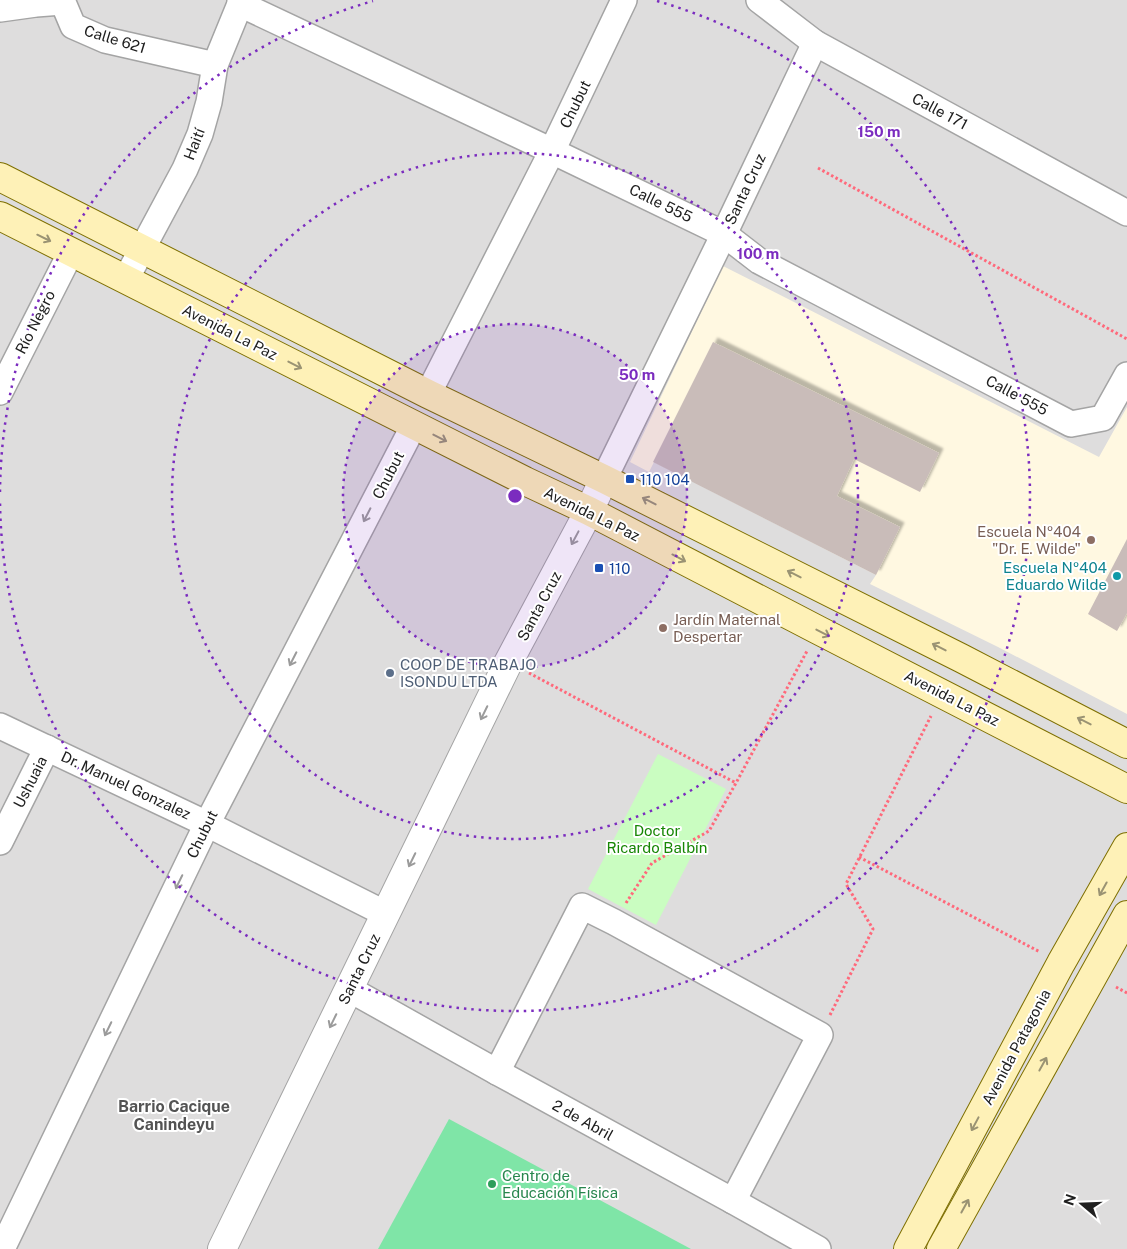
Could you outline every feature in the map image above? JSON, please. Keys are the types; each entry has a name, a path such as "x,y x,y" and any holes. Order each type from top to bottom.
{"main road":[{"path":"0,177 428,394 604,479 961,658 1127,744"},
{"name":"Avenida La Paz","path":"0,216 525,481 590,511 1127,789"},
{"name":"Avenida Patagonia","path":"908,1249 1061,963 1127,847"},
{"name":"Avenida Patagonia","path":"941,1249 1127,915"}],"street":[{"name":"Chubut","path":"428,394 552,151 624,0"},
{"name":"Calle 171","path":"759,0 815,43 1127,213"},
{"name":"Calle 621","path":"0,9 62,1 73,26 105,40 215,65"},
{"name":"Calle 555","path":"240,2 724,234 759,261 1071,424 1103,418 1127,374"},
{"name":"Haití","path":"126,279 185,169 200,134 209,102 215,65 240,2"},
{"name":"Santa Cruz","path":"222,1249 508,663 590,511 815,43"},
{"name":"Río Negro","path":"0,392 71,252"},
{"name":"Chubut","path":"2,1249 207,824 414,425"},
{"name":"Dr. Manuel Gonzalez","path":"0,726 207,824 386,914"},
{"name":"Ushuaia","path":"0,842 47,748"},
{"path":"497,1072 582,906 614,922 820,1035 733,1201"},
{"name":"2 de Abril","path":"349,989 818,1249"}],"path":[{"path":"818,168 1127,339"},
{"path":"614,922 652,863 709,831 818,630"},
{"path":"508,663 736,783"},
{"path":"820,1035 873,929 846,884 942,693"},
{"path":"859,857 1061,963"}],"shaded area":[{"path":"0,0 1127,0 1127,1249 0,1249"},
{"path":"723,266 1099,457 1127,407 1127,714 998,647 870,584 876,575 654,462 649,472 630,462"}],"green space":[{"name":"Doctor Ricardo Balbín","path":"658,754 726,789 656,925 588,889"},
{"name":"Centro de Educación Física","path":"449,1119 691,1249 378,1249"}],"building":[{"path":"713,342 939,453 920,492 854,459 837,496 900,527 876,575 653,462"},
{"name":"Escuela Nº404 Eduardo Wilde","path":"1127,539 1127,613 1117,631 1088,614"}],"place":[{"name":"110 104","path":"630,479"},
{"name":"Escuela Nº404 \"Dr. E. Wilde\"","path":"1091,540"},
{"name":"110","path":"599,568"},
{"name":"Escuela Nº404 Eduardo Wilde","path":"1117,576"},
{"name":"Jardín Maternal Despertar","path":"663,628"},
{"name":"COOP DE TRABAJO ISONDU LTDA","path":"390,673"},
{"name":"Centro de Educación Física","path":"492,1184"}],"district":[{"name":"Barrio Cacique Canindeyu","path":"174,1115"}]}
